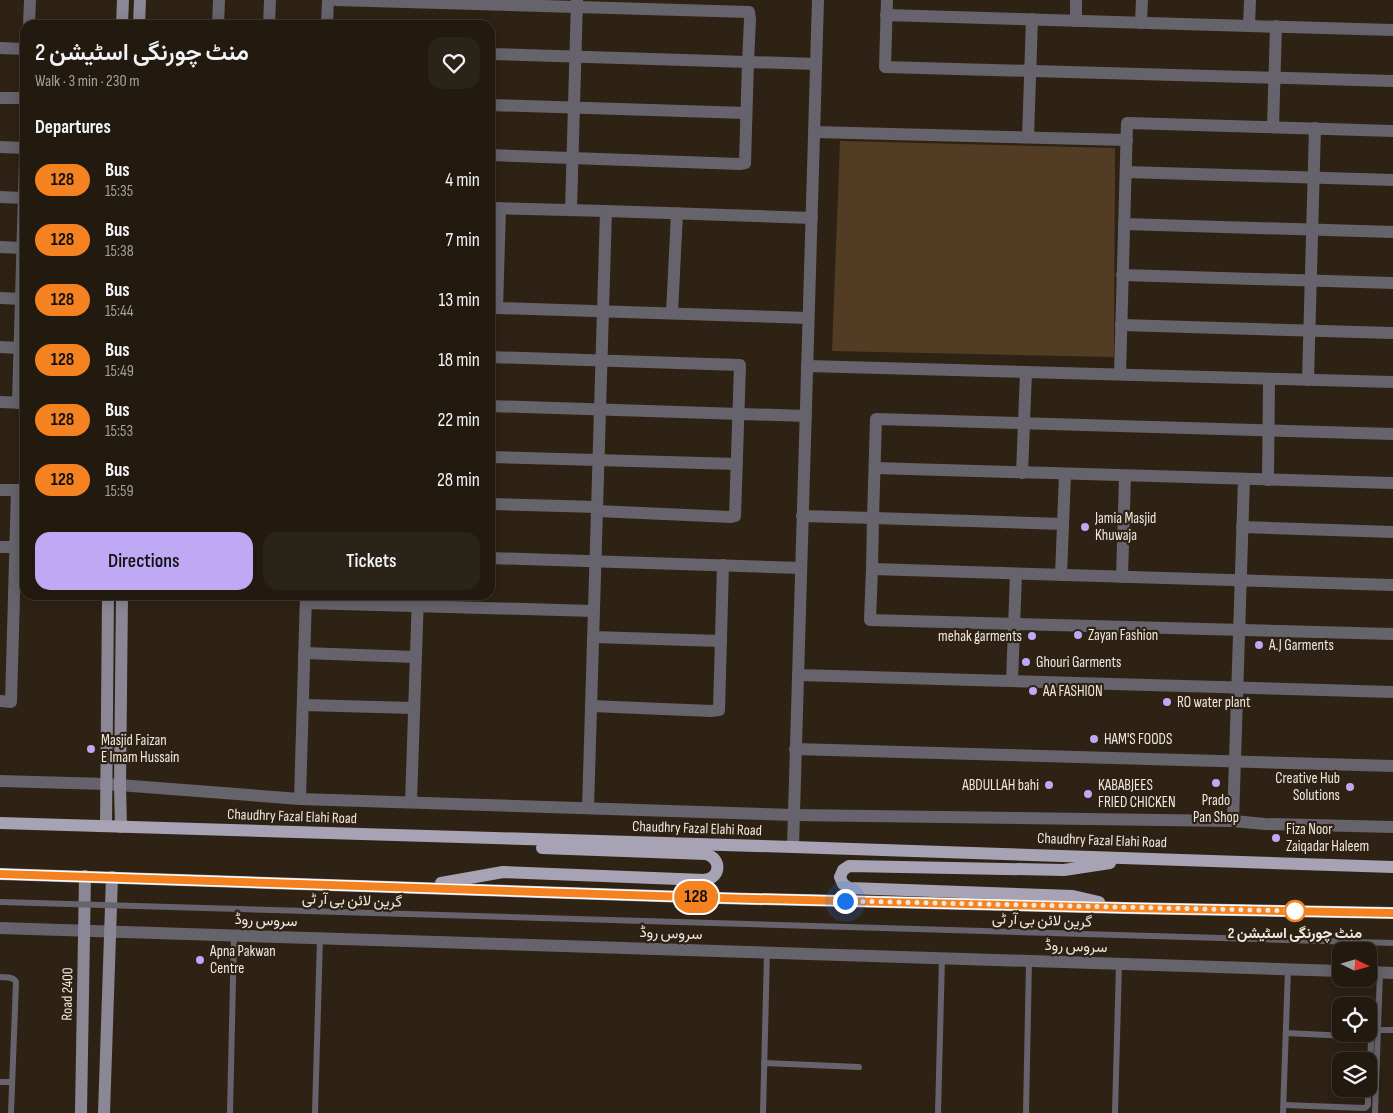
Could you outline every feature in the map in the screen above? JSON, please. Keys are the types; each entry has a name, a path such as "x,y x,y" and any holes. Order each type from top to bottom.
{"main road":[{"path":"122,20 123,0"},
{"path":"139,20 140,0"},
{"path":"106,826 108,600"},
{"path":"121,827 122,600"},
{"name":"Chaudhry Fazal Elahi Road","path":"0,823 1393,867"},
{"path":"416,888 503,872 704,880 712,878 717,870 716,862 706,854 536,848 471,837"},
{"path":"1126,908 1073,896 849,888 843,884 840,877 843,870 849,866 1064,870 1146,858"},
{"path":"0,874 718,898 1393,913"},
{"name":"Road 2400","path":"81,1113 85,876"},
{"path":"104,1113 112,877"}],"street":[{"path":"29,20 30,0"},
{"path":"218,0 218,20"},
{"path":"269,20 270,0"},
{"path":"327,20 328,0"},
{"path":"336,0 577,4 749,12 745,163 495,155"},
{"path":"792,847 818,0"},
{"path":"887,0 885,67 1393,82"},
{"path":"1076,0 1076,21"},
{"path":"1141,22 1142,0"},
{"path":"1249,26 1250,0"},
{"path":"571,210 577,4"},
{"path":"886,15 1393,30"},
{"path":"1028,138 1032,19"},
{"path":"1273,127 1276,26"},
{"path":"0,48 20,48"},
{"path":"495,54 816,64"},
{"path":"0,98 20,98"},
{"path":"495,105 746,113"},
{"path":"1120,374 1127,123 1393,131"},
{"path":"1308,380 1315,128"},
{"path":"814,132 1127,140"},
{"path":"0,147 20,148"},
{"path":"1126,172 1393,180"},
{"path":"0,197 20,198"},
{"path":"495,208 812,218"},
{"path":"588,808 606,211"},
{"path":"672,314 677,213"},
{"path":"1124,224 1393,232"},
{"path":"0,247 20,248"},
{"path":"1122,275 1393,283"},
{"path":"0,298 20,299"},
{"path":"495,308 808,318"},
{"path":"20,324 20,376"},
{"path":"1121,325 1393,333"},
{"path":"0,348 19,348"},
{"path":"495,357 740,365 735,516 495,504"},
{"path":"807,366 1393,382"},
{"path":"1022,473 1026,372"},
{"path":"1268,480 1270,379"},
{"path":"0,402 20,403"},
{"path":"495,406 806,416"},
{"path":"1393,434 876,419 870,620 1393,634"},
{"path":"495,457 737,464"},
{"path":"875,468 1393,484"},
{"path":"1062,575 1065,474"},
{"path":"1122,577 1125,476"},
{"path":"1233,821 1244,479"},
{"path":"0,490 20,490"},
{"path":"0,701 11,702 6,650 14,603 15,547 20,500"},
{"path":"802,516 1063,524"},
{"path":"1242,528 1393,532"},
{"path":"0,547 15,547"},
{"path":"495,558 801,568"},
{"path":"591,706 719,710 723,565"},
{"path":"872,570 1393,585"},
{"path":"1012,681 1016,574"},
{"path":"300,799 306,600"},
{"path":"362,600 417,601 594,611"},
{"path":"411,802 417,601"},
{"path":"0,602 14,603"},
{"path":"593,637 721,641"},
{"path":"304,653 415,657"},
{"path":"798,675 1393,692"},
{"path":"303,705 414,708"},
{"path":"795,749 1393,766"},
{"path":"0,782 106,784 300,799 793,814 1233,821 1265,824 1393,827"},
{"name":"سروس روڈ","path":"0,928 1332,971"}],"lane":[{"name":"گرین لائن بی آر ٹی","path":"0,902 1393,944"},
{"path":"230,1112 234,936"},
{"path":"315,1113 320,938"},
{"path":"763,1113 767,952"},
{"path":"938,1113 942,958"},
{"path":"1026,1113 1029,961"},
{"path":"1115,1113 1119,964"},
{"path":"1283,1113 1288,969"},
{"path":"1376,1113 1381,972"},
{"path":"0,977 15,979 16,982 11,1113"},
{"path":"1379,1030 1393,1030"},
{"path":"1286,1033 1368,1037 1371,1042 1370,1052"},
{"path":"764,1064 859,1067"},
{"path":"0,1082 12,1082"},
{"path":"1284,1105 1365,1108 1368,1105 1368,1097"}],"shaded area":[{"path":"840,141 1115,148 1114,357 832,351"}],"bus line":[{"name":"128","path":"0,874 718,898 1393,913"}],"place":[{"name":"Jamia Masjid Khuwaja","path":"1085,527"},
{"name":"Zayan Fashion","path":"1078,635"},
{"name":"mehak garments","path":"1032,636"},
{"name":"A.J Garments","path":"1259,645"},
{"name":"Ghouri Garments","path":"1026,662"},
{"name":"AA FASHION","path":"1033,691"},
{"name":"RO water plant","path":"1167,702"},
{"name":"HAM'S FOODS","path":"1094,739"},
{"name":"Masjid Faizan E Imam Hussain","path":"91,749"},
{"name":"Prado Pan Shop","path":"1216,783"},
{"name":"ABDULLAH bahi","path":"1049,785"},
{"name":"Creative Hub Solutions","path":"1350,787"},
{"name":"KABABJEES FRIED CHICKEN","path":"1088,794"},
{"name":"Fiza Noor Zaiqadar Haleem","path":"1276,838"},
{"name":"منٹ چورنگی اسٹیشن 2","path":"1295,911"},
{"name":"Apna Pakwan Centre","path":"200,960"}],"route":[{"path":"845,901 1298,911 1295,911"}]}
